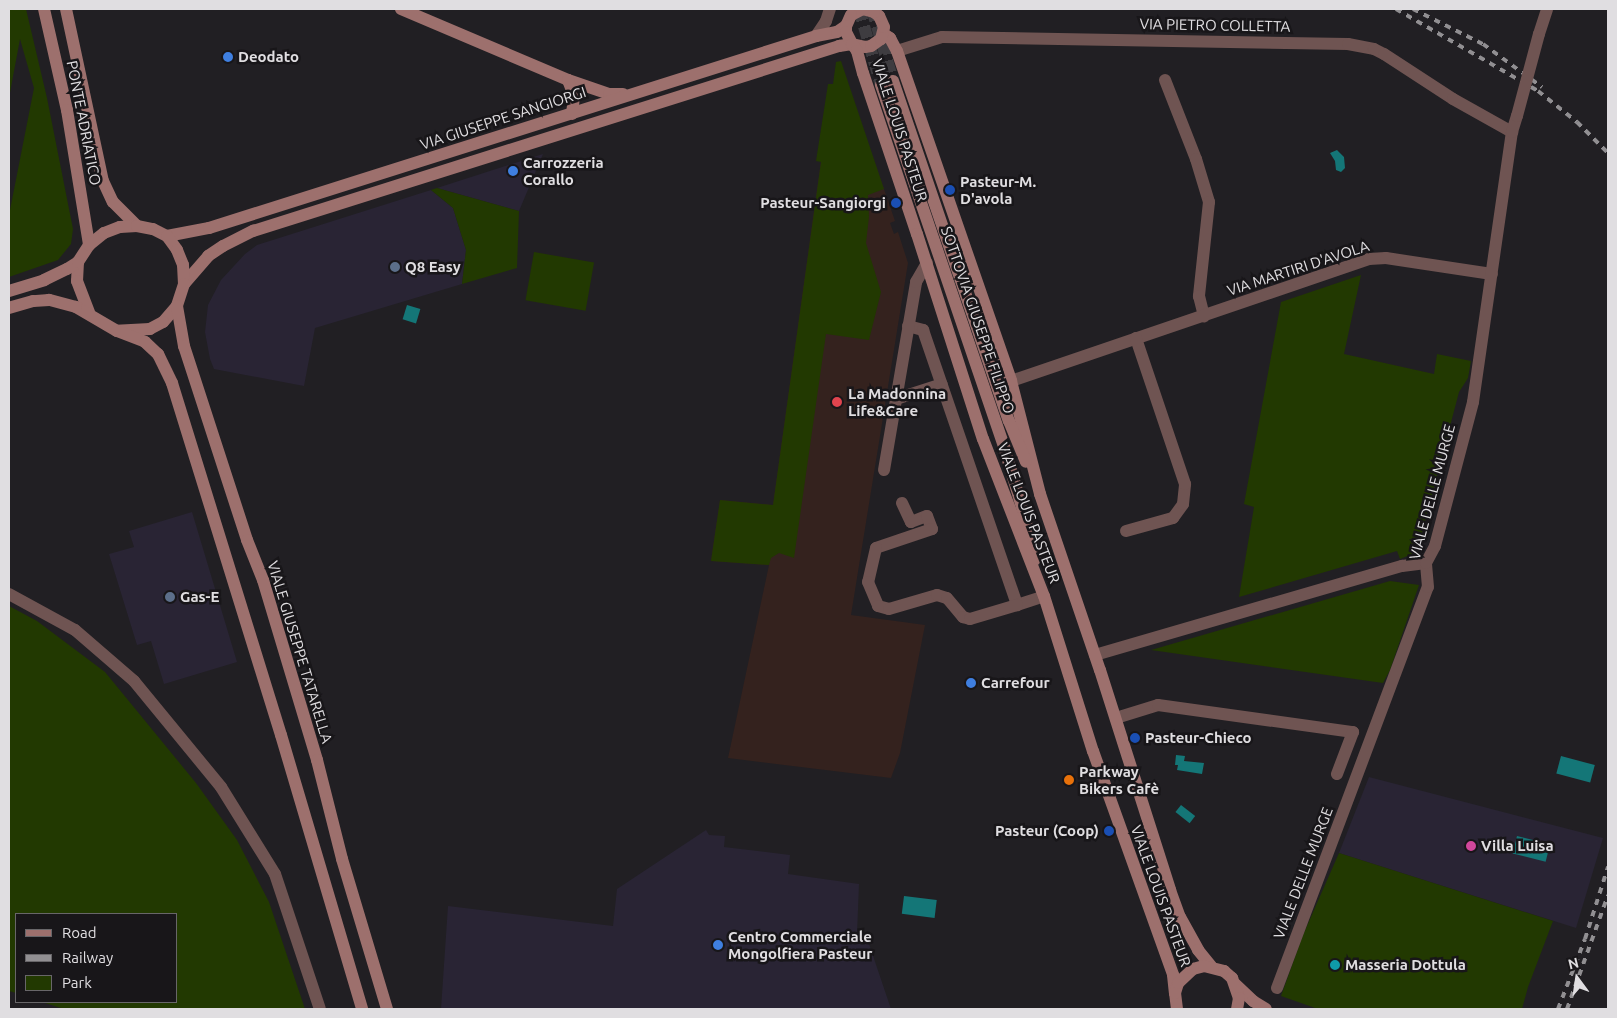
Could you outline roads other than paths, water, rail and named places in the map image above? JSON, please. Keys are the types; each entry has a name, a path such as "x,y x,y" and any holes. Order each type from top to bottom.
{"main road":[{"name":"PONTE ADRIATICO","path":"44,9 81,185 89,245"},
{"name":"PONTE ADRIATICO","path":"66,9 103,181 112,202 137,226"},
{"path":"401,9 568,80 609,94 636,93"},
{"path":"184,284 208,256 252,231 839,46 852,44 871,46 881,39 883,33 884,27 881,12 863,9 851,14 847,18 846,32 852,44"},
{"name":"VIA GIUSEPPE SANGIORGI","path":"167,236 209,228 816,36 837,32 847,18"},
{"name":"VIALE LOUIS PASTEUR","path":"883,33 890,38 896,51 1011,382 1040,494 1116,718 1180,917 1198,950 1211,966"},
{"name":"VIALE LOUIS PASTEUR","path":"852,44 857,51 862,74 927,263 983,440 1044,596 1096,760 1173,975 1177,1009"},
{"path":"568,80 574,96 572,114"},
{"name":"SOTTOVIA GIUSEPPE FILIPPO","path":"1040,494 1009,421 887,83 1005,450 1024,514 1044,596"},
{"path":"9,292 55,276 78,262 89,245 104,233 120,227 137,226 153,229 167,236 177,250 183,265 184,284 177,306 163,322 150,329 117,332"},
{"path":"78,262 77,281 89,313"},
{"path":"9,308 33,301 49,300 76,307 89,313 103,325 145,342 158,354 172,383 278,726 362,1009"},
{"name":"VIALE GIUSEPPE TATARELLA","path":"177,306 187,354 277,628 317,760 342,859 387,1009"},
{"path":"1175,993 1184,975 1193,969 1211,966 1224,971 1253,1001 1266,1009"},
{"path":"1236,984 1239,998 1237,1009"}],"street":[{"path":"816,36 826,21 830,9"},
{"name":"VIALE DELLE MURGE","path":"1277,988 1428,587 1426,563 1434,546 1471,412 1512,132 1547,9"},
{"name":"VIA PIETRO COLLETTA","path":"896,51 942,38 1348,44 1374,48 1453,99 1512,132"},
{"path":"1165,80 1196,159 1209,202 1199,296 1204,316"},
{"name":"VIA MARTIRI D'AVOLA","path":"1011,382 1369,259 1386,258 1492,274"},
{"path":"884,470 916,282 927,263"},
{"path":"908,326 923,330 1017,605"},
{"path":"1126,531 1173,518 1183,504 1185,484 1136,338"},
{"path":"896,399 942,384"},
{"path":"902,504 911,522 927,516 932,530 876,548 868,582 878,606 889,609 931,595 942,596 963,617 970,619 1044,596"},
{"path":"1095,655 1402,566 1426,563"},
{"path":"9,594 75,630 134,681 221,788 275,874 320,1009"},
{"path":"1116,718 1158,705 1356,726 1338,774"}],"water":[{"path":"1337,150 1344,157 1345,168 1341,172 1336,170 1335,161 1330,153"},
{"path":"407,305 420,309 416,323 403,319"},
{"path":"1176,755 1185,756 1184,761 1204,763 1202,774 1177,770 1178,765 1175,765"},
{"path":"1561,756 1595,765 1590,782 1556,773"},
{"path":"1181,805 1195,816 1190,823 1175,812"},
{"path":"1517,836 1550,844 1546,862 1513,853"},
{"path":"904,896 937,900 935,918 902,914"}],"tunnel":[{"path":"859,9 881,85"},
{"path":"872,9 893,81"}],"railway":[{"path":"1396,9 1538,91 1577,122 1608,153"},
{"path":"1413,9 1483,44 1542,87"},
{"path":"1558,1009 1585,939 1608,867"},
{"path":"1567,1009 1608,895"}],"place":[{"name":"Deodato","path":"228,57"},
{"name":"Carrozzeria Corallo","path":"513,171"},
{"name":"Pasteur-M. D'avola","path":"950,190"},
{"name":"Pasteur-Sangiorgi","path":"896,203"},
{"name":"Q8 Easy","path":"395,267"},
{"name":"La Madonnina Life&Care","path":"837,402"},
{"name":"Gas-E","path":"170,597"},
{"name":"Carrefour","path":"971,683"},
{"name":"Pasteur-Chieco","path":"1135,738"},
{"name":"Parkway Bikers Cafè","path":"1069,780"},
{"name":"Pasteur (Coop)","path":"1109,831"},
{"name":"Villa Luisa","path":"1471,846"},
{"name":"Centro Commerciale Mongolfiera Pasteur","path":"718,945"},
{"name":"Masseria Dottula","path":"1335,965"}]}
